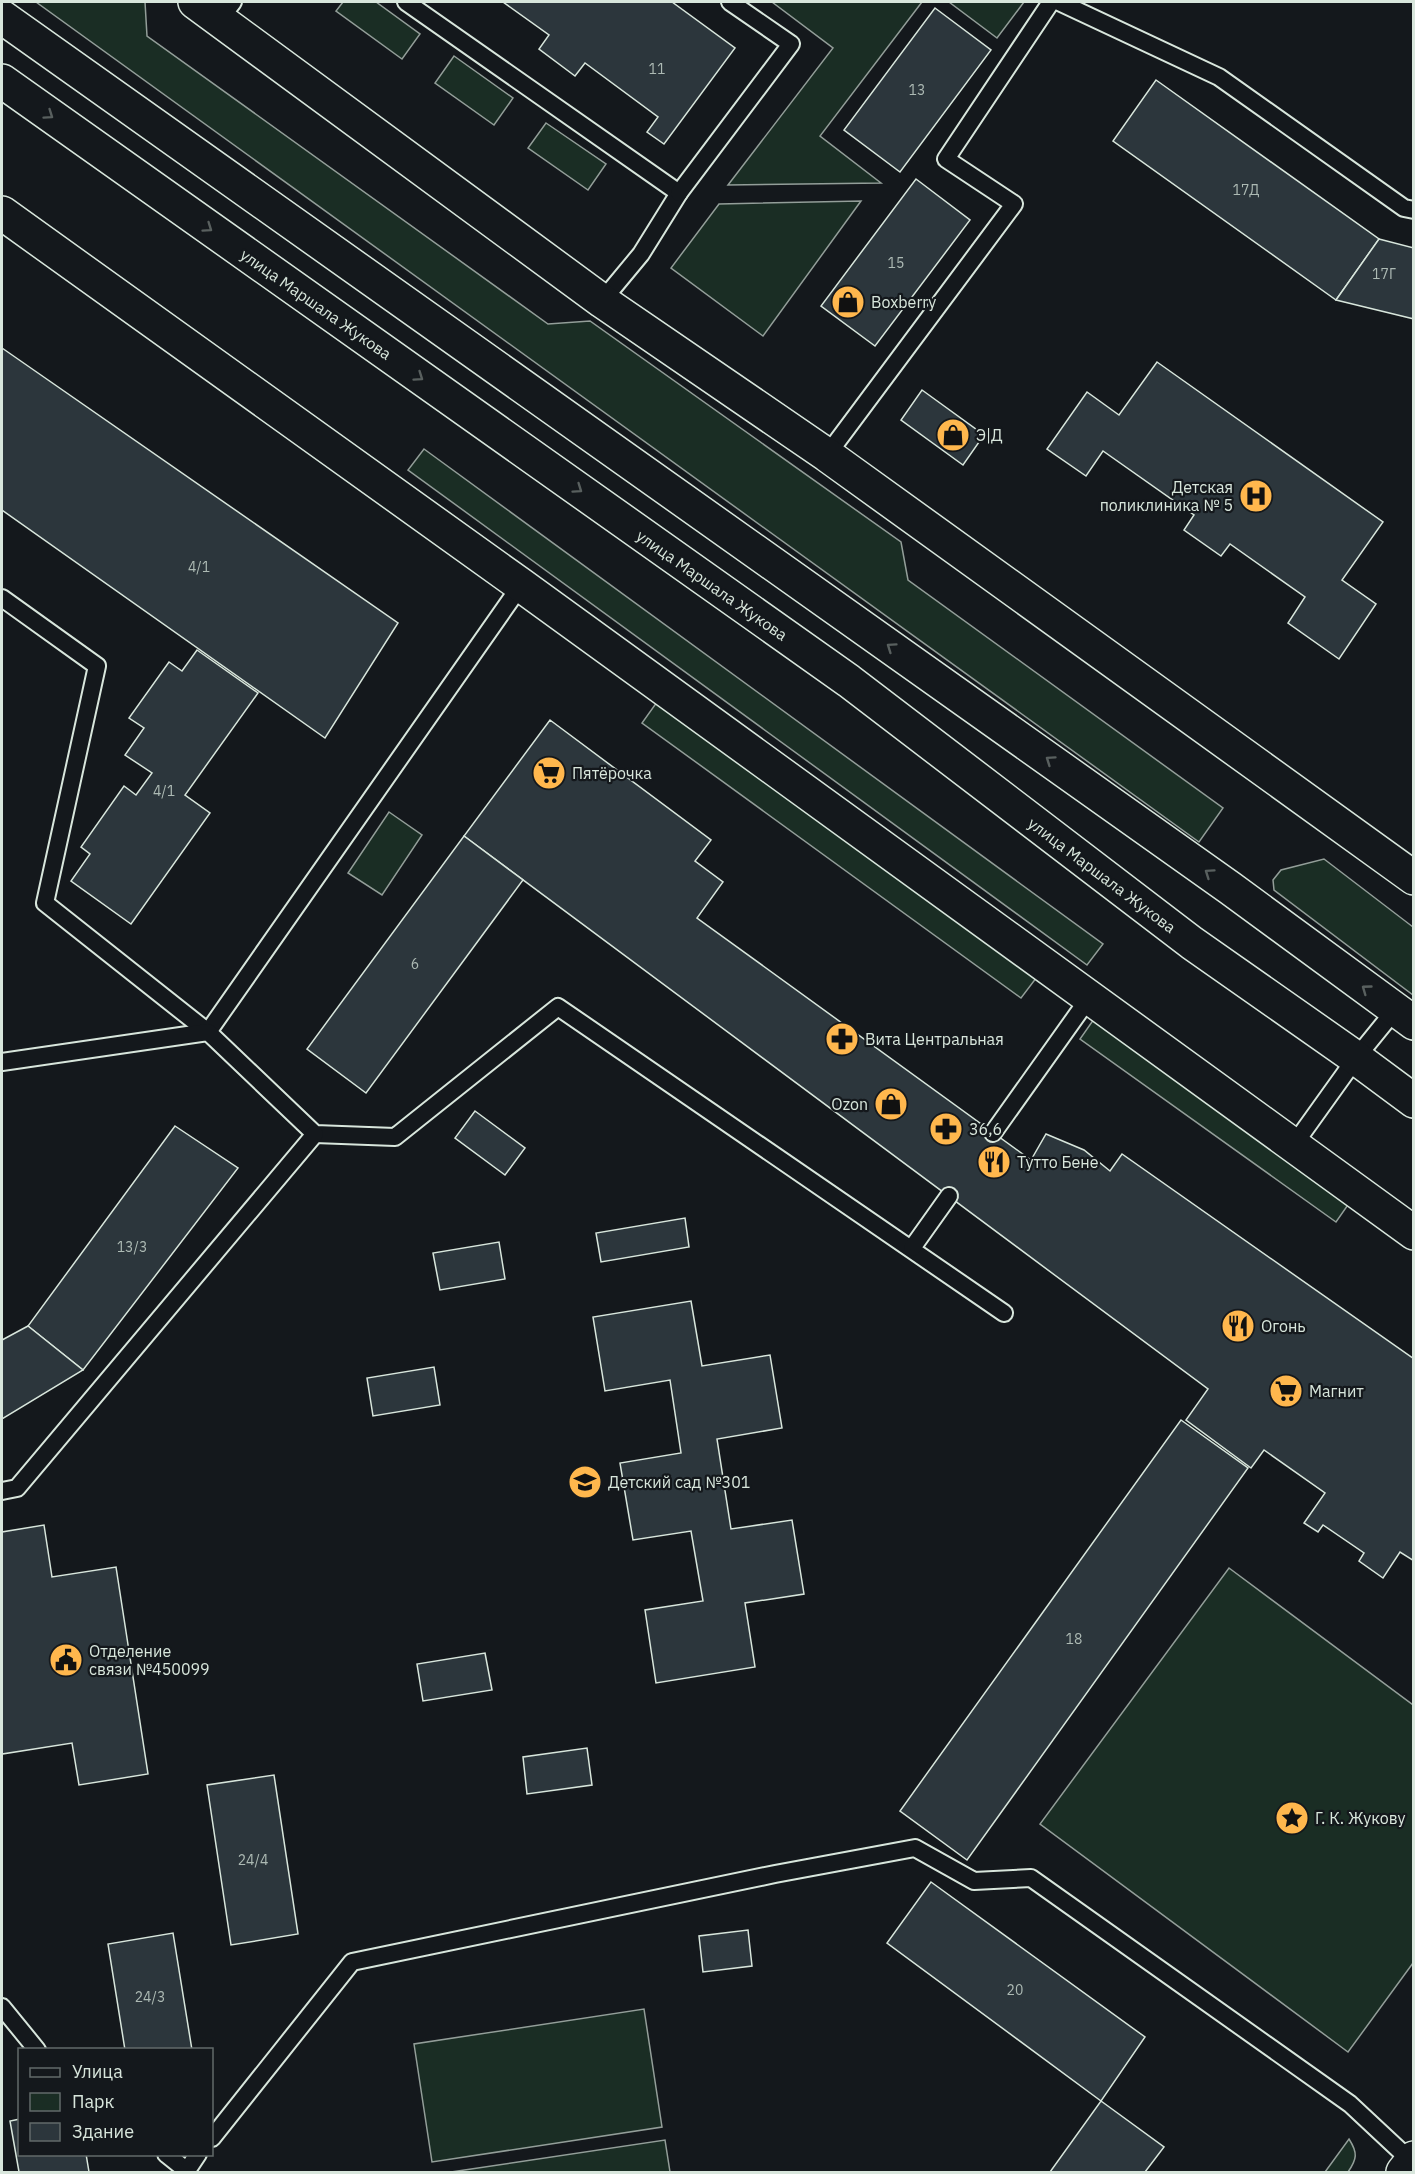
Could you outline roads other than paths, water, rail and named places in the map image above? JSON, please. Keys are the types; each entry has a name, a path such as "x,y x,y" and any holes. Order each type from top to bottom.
{"main road":[{"path":"216,7 602,301 827,455 1413,878"},
{"path":"2,17 1210,874 1404,1016"},
{"name":"улица Маршала Жукова","path":"2,81 849,681 1191,944 1356,1058 1413,1101"},
{"path":"2,213 521,585 1413,1233"}],"lane":[{"path":"406,2 679,193"},
{"path":"602,301 641,254 679,193 791,44 730,2"},
{"path":"827,455 1014,204 946,159 1051,2"},
{"path":"1059,2 1220,77 1404,208 1413,210"},
{"path":"2,1062 208,1032 521,585"},
{"path":"2,598 97,666 45,903 208,1032 315,1134 395,1137 558,1007 1004,1313"},
{"path":"993,1133 1089,998"},
{"path":"1293,1146 1356,1058 1404,1016"},
{"path":"2,1491 17,1488 315,1134"},
{"path":"912,1248 949,1196"},
{"path":"213,2137 352,1962 775,1874 915,1848 974,1881 1031,1878 1350,2104 1409,2164"},
{"path":"2,2007 36,2048"},
{"path":"168,2156 186,2171 197,2156"}],"place":[{"name":"Boxberry","path":"848,302"},
{"name":"Э|Д","path":"953,435"},
{"name":"Детская поликлиника № 5","path":"1256,496"},
{"name":"Пятёрочка","path":"549,773"},
{"name":"Вита Центральная","path":"842,1039"},
{"name":"Ozon","path":"891,1104"},
{"name":"36,6","path":"946,1129"},
{"name":"Тутто Бене","path":"994,1162"},
{"name":"Огонь","path":"1238,1326"},
{"name":"Магнит","path":"1286,1391"},
{"name":"Детский сад №301","path":"585,1482"},
{"name":"Отделение связи №450099","path":"66,1660"},
{"name":"Г. К. Жукову","path":"1292,1818"}]}
